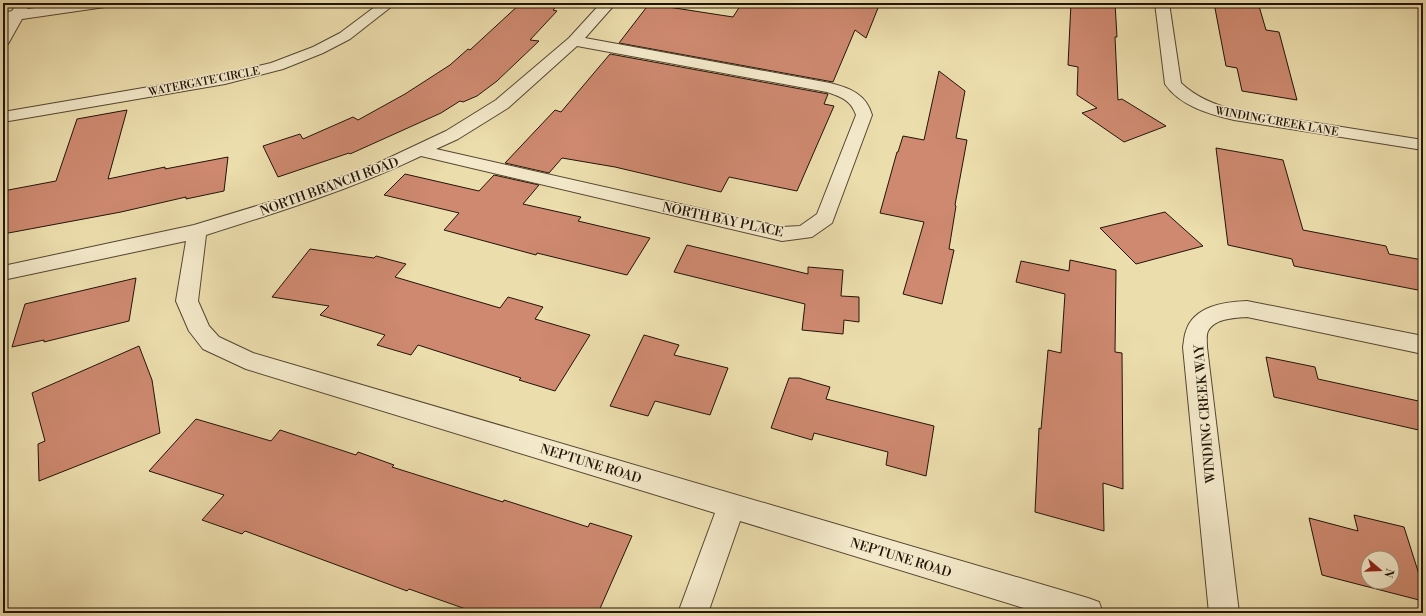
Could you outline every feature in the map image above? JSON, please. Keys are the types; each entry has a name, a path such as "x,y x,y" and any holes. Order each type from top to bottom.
{"street":[{"path":"3,41 14,12 105,3"},
{"name":"WATERGATE CIRCLE","path":"3,117 225,79 277,66 318,50 345,36 389,3"},
{"name":"NORTH BRANCH ROAD","path":"3,273 152,242 197,231 294,201 384,167 421,151 452,135 502,104 574,41 609,3"},
{"name":"WINDING CREEK LANE","path":"1162,3 1173,84 1182,94 1196,103 1214,110 1234,115 1423,145"},
{"name":"NORTH BAY PLACE","path":"421,151 782,234 805,232 825,218 864,116 860,102 851,95 830,88 574,41"},
{"name":"NEPTUNE ROAD","path":"197,231 187,301 200,331 211,343 246,360 1088,613"},
{"name":"WINDING CREEK WAY","path":"1224,613 1195,347 1198,330 1208,318 1224,311 1247,309 1423,345"},
{"path":"693,613 732,505"}],"building":[{"path":"521,3 560,3 553,10 557,11 530,40 539,41 497,81 477,96 463,102 460,101 441,113 350,154 349,153 278,177 263,146 300,134 303,139 353,117 358,120 405,94 450,65 468,49 470,50"},
{"path":"742,3 880,3 866,38 855,30 833,82 619,43 649,4 733,17"},
{"path":"1071,3 1115,3 1118,100 1122,99 1166,126 1124,142 1082,113 1097,108 1077,95 1078,67 1068,65"},
{"path":"1214,3 1248,3 1249,5 1259,6 1266,30 1279,32 1297,100 1242,91 1237,68 1226,66"},
{"path":"610,54 828,94 824,104 834,106 797,191 729,177 721,192 615,167 562,158 549,173 505,163 555,110 561,112"},
{"path":"939,71 965,91 956,138 967,140 955,205 949,249 954,250 942,304 903,294 924,222 880,213 903,136 924,140"},
{"path":"127,110 108,179 165,167 165,169 228,157 224,191 186,199 186,197 121,212 3,234 3,191 56,181 77,119"},
{"path":"1216,148 1283,160 1303,230 1386,246 1389,254 1423,260 1423,291 1294,266 1292,259 1228,245"},
{"path":"405,174 479,191 494,175 539,185 523,204 581,217 578,221 650,238 627,275 537,253 536,255 444,230 459,213 384,195"},
{"path":"1165,212 1203,246 1136,264 1100,228"},
{"path":"687,245 808,274 808,267 843,270 841,296 859,297 859,322 844,320 843,334 802,330 805,304 674,272"},
{"path":"310,249 374,258 376,256 406,264 395,277 500,308 508,297 543,307 535,319 590,335 555,391 519,380 521,378 418,345 411,355 377,345 385,335 320,315 329,306 272,297"},
{"path":"1070,260 1116,270 1115,352 1122,353 1123,489 1103,483 1104,531 1035,512 1039,428 1041,429 1048,350 1061,353 1065,294 1016,282 1021,261 1069,271"},
{"path":"136,278 129,321 44,342 44,340 12,347 25,304"},
{"path":"644,335 679,345 674,355 728,368 710,415 655,401 648,416 610,406"},
{"path":"139,346 152,380 160,433 39,481 38,444 45,441 32,393"},
{"path":"1266,357 1315,367 1318,379 1423,402 1423,431 1274,397"},
{"path":"789,378 799,378 830,387 826,399 934,426 926,476 886,465 888,452 814,433 812,440 771,428"},
{"path":"196,419 271,441 280,430 356,455 358,452 394,465 392,467 503,502 504,500 588,527 590,523 632,536 598,613 477,613 409,589 407,591 245,531 242,534 202,520 224,495 149,471"},
{"path":"1354,515 1404,527 1423,587 1423,601 1380,590 1400,590 1400,550 1360,550 1360,585 1322,575 1309,518 1358,531"}]}
